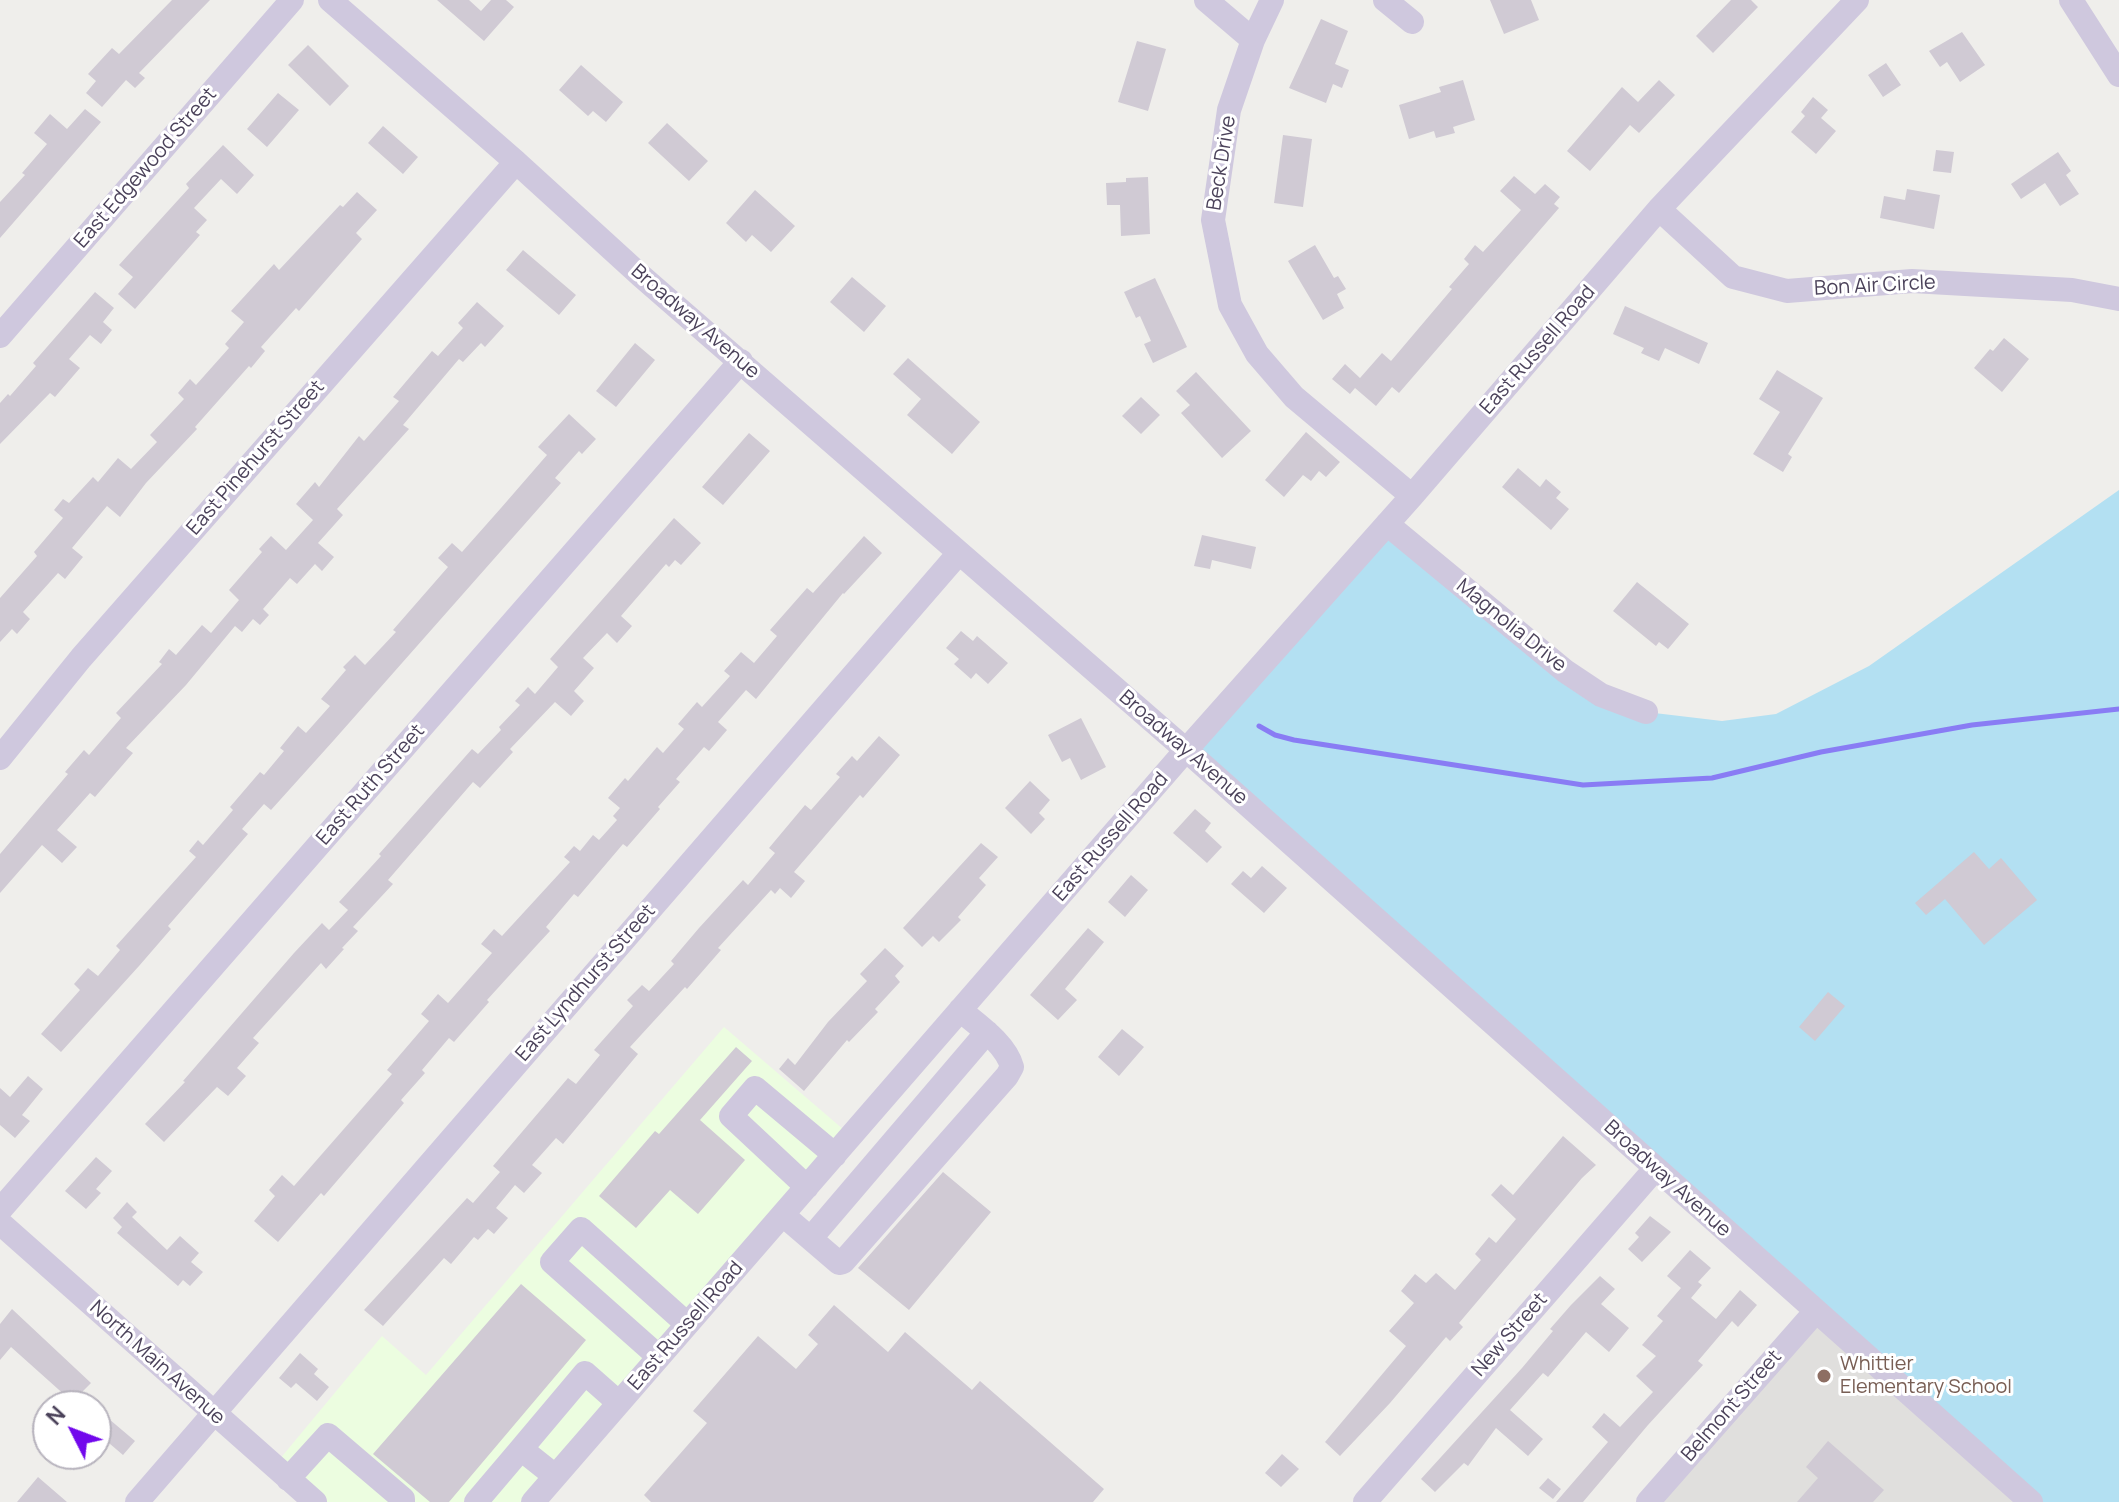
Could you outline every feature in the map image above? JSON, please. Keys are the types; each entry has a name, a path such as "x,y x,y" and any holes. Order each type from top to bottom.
{"street":[{"name":"East Edgewood Street","path":"0,336 292,0"},
{"name":"Broadway Avenue","path":"330,0 640,275 1186,750 2031,1502"},
{"path":"1206,0 1253,40"},
{"name":"Beck Drive","path":"1272,0 1253,40 1229,110 1213,220 1230,305 1257,354 1294,397 1412,496"},
{"path":"1385,0 1412,22"},
{"name":"East Russell Road","path":"533,1502 1659,209 1857,0"},
{"path":"2071,0 2119,75"},
{"name":"East Pinehurst Street","path":"0,758 81,658 516,162"},
{"name":"Bon Air Circle","path":"1659,209 1733,277 1787,291 1912,281 2072,290 2119,299"},
{"name":"East Ruth Street","path":"0,1210 741,361"},
{"name":"Magnolia Drive","path":"1387,524 1565,671 1601,695 1646,712"},
{"name":"East Lyndhurst Street","path":"137,1502 959,553"},
{"path":"783,1215 839,1263 843,1262 1007,1076 1012,1067 1010,1061 987,1032 960,1010"},
{"path":"811,1238 987,1032"},
{"path":"807,1187 731,1116 755,1088 835,1155"},
{"name":"New Street","path":"1365,1502 1655,1169"},
{"name":"North Main Avenue","path":"0,1223 315,1502"},
{"path":"659,1357 552,1262 581,1229 687,1324"},
{"name":"Belmont Street","path":"1648,1502 1816,1311"},
{"path":"476,1502 585,1373 619,1403"},
{"path":"288,1479 328,1435 403,1502"},
{"path":"521,1449 555,1476"}],"shaded area":[{"path":"2119,490 2119,1502 2031,1502 1186,750 1387,524 1565,671 1646,712 1722,721 1776,714 1869,666"},
{"path":"724,1027 851,1136 533,1502 315,1502 274,1466 382,1336 426,1375"},
{"name":"Whittier Elementary School","path":"1816,1311 2031,1502 1648,1502"}],"building":[{"path":"172,0 210,0 139,73 145,78 135,88 126,80 102,107 86,93 96,81 88,74 112,48 119,54"},
{"path":"437,0 469,0 481,11 491,0 506,0 514,7 484,41"},
{"path":"1490,0 1531,0 1539,20 1504,34"},
{"path":"1731,0 1751,0 1758,7 1713,53 1696,36"},
{"path":"1321,19 1348,31 1335,64 1349,70 1342,88 1333,84 1326,103 1289,88"},
{"path":"1962,32 1985,65 1960,82 1947,62 1940,67 1929,51"},
{"path":"1137,41 1166,49 1148,111 1118,102"},
{"path":"308,45 349,86 330,106 288,65"},
{"path":"1886,63 1901,85 1883,97 1868,75"},
{"path":"581,65 623,102 606,122 593,111 588,116 559,90"},
{"path":"1463,80 1475,120 1453,127 1455,133 1436,138 1434,131 1409,139 1399,105 1441,92 1439,87"},
{"path":"1659,80 1675,95 1639,133 1630,125 1590,171 1567,151 1622,87 1638,102"},
{"path":"278,93 299,110 267,147 247,129"},
{"path":"1813,97 1828,110 1821,118 1836,131 1816,154 1791,132 1805,116 1801,112"},
{"path":"85,109 101,122 0,238 0,202 25,175 22,173 47,144 34,133 50,114 67,129"},
{"path":"667,123 708,161 689,181 648,143"},
{"path":"383,126 418,157 403,174 368,143"},
{"path":"1283,135 1312,139 1303,207 1274,203"},
{"path":"223,145 254,175 237,194 221,179 194,208 207,220 196,232 200,235 135,309 118,294 133,277 119,265 189,188 186,184"},
{"path":"1936,150 1954,152 1951,173 1933,171"},
{"path":"2058,152 2071,171 2066,175 2079,194 2060,206 2045,183 2021,199 2011,184"},
{"path":"1514,176 1535,194 1545,184 1560,197 1554,204 1559,208 1399,393 1392,387 1376,406 1355,388 1350,394 1332,379 1345,364 1360,378 1382,353 1391,361 1452,289 1449,287 1469,264 1464,259 1475,245 1483,252 1521,210 1500,191"},
{"path":"1148,177 1150,234 1121,236 1120,205 1107,205 1106,183"},
{"path":"1907,189 1940,195 1934,229 1880,218 1884,196 1905,200"},
{"path":"755,190 795,226 771,252 752,235 746,242 726,223"},
{"path":"357,192 377,210 356,233 362,239 299,311 296,308 261,347 265,351 251,368 249,366 195,427 197,429 146,483 120,517 107,506 72,548 83,557 65,579 58,573 23,612 30,619 17,634 12,629 0,642 0,598 37,556 34,552 63,518 54,510 63,499 69,503 93,477 98,482 118,458 131,469 157,442 150,435 184,399 178,393 190,379 196,385 229,348 225,344 244,322 231,311 274,264 279,270 340,205 343,207"},
{"path":"1315,245 1334,278 1338,276 1346,289 1337,294 1344,308 1323,320 1288,261"},
{"path":"523,250 576,295 559,315 506,270"},
{"path":"852,277 886,306 864,332 830,302"},
{"path":"1155,278 1187,347 1153,363 1144,344 1151,341 1140,316 1136,318 1124,292"},
{"path":"95,292 114,308 103,322 112,330 101,344 90,335 69,359 80,368 55,397 50,393 0,444 0,403 36,366 33,363"},
{"path":"477,302 504,326 485,347 481,343 463,362 459,359 403,425 409,429 337,509 343,515 318,543 334,557 322,571 315,564 297,584 290,578 263,609 269,615 260,625 253,619 242,632 235,626 186,685 126,748 133,753 95,797 90,793 57,830 77,847 62,863 42,845 0,893 0,854 68,774 65,772 84,750 89,755 121,718 116,713 162,664 159,662 169,649 176,655 202,625 211,633 239,600 229,590 262,552 259,549 271,536 286,550 313,520 296,504 315,482 319,487 359,436 364,441 399,401 393,397 432,351 438,356 463,328 458,323"},
{"path":"1625,306 1708,343 1699,364 1665,348 1659,361 1641,353 1644,348 1613,334"},
{"path":"2004,338 2029,359 2002,392 1974,368"},
{"path":"635,343 655,360 616,407 596,391"},
{"path":"908,358 980,422 952,454 907,415 921,399 893,374"},
{"path":"1777,370 1823,398 1788,454 1792,457 1783,472 1753,454 1780,412 1759,399"},
{"path":"1196,372 1251,431 1222,458 1181,413 1190,405 1176,391"},
{"path":"1141,397 1160,415 1141,434 1122,416"},
{"path":"569,414 596,439 582,454 579,451 555,478 561,483 271,810 264,804 242,829 248,834 168,926 171,929 61,1052 41,1034 80,990 74,984 88,968 98,976 120,950 116,946 196,857 189,851 198,840 203,845 260,772 264,775 284,751 280,748 298,726 306,733 330,706 321,699 346,670 343,667 355,655 365,665 396,632 393,630 448,567 438,558 452,543 462,552 547,455 538,447"},
{"path":"1306,432 1340,462 1326,477 1319,471 1311,481 1303,475 1284,497 1265,480"},
{"path":"749,433 770,451 723,505 702,487"},
{"path":"1518,468 1540,487 1546,479 1561,492 1556,498 1569,509 1551,530 1502,487"},
{"path":"674,518 701,543 681,565 675,560 669,567 666,564 621,616 632,626 617,643 607,633 583,658 594,668 574,691 584,701 571,716 555,702 510,749 513,752 480,788 473,782 388,880 393,884 353,927 358,931 344,949 326,969 321,963 253,1038 259,1043 237,1068 246,1076 228,1096 217,1087 164,1142 145,1124 322,923 329,930 348,910 339,902 472,749 478,754 501,730 499,727 520,705 515,701 528,687 535,694 558,667 550,659"},
{"path":"1202,535 1256,547 1251,569 1212,560 1210,569 1194,566"},
{"path":"864,536 882,553 843,593 756,699 746,690 718,722 727,730 709,751 704,747 676,779 680,782 627,847 623,844 578,897 574,894 546,927 550,931 487,1000 489,1002 454,1042 449,1038 422,1070 425,1073 401,1100 404,1103 324,1196 321,1193 278,1242 254,1221 275,1196 269,1190 282,1175 294,1186 392,1074 387,1070 429,1021 421,1014 438,994 448,1003 492,953 481,944 494,929 502,936 570,862 564,857 574,846 580,851 593,835 599,840 617,820 613,816 620,808 608,798 625,778 628,781 657,747 663,753 684,729 678,724 697,702 702,707 730,676 724,671 741,652 754,663 777,636 770,630 807,588 813,593"},
{"path":"1637,582 1689,624 1668,649 1659,642 1656,646 1613,611"},
{"path":"961,631 973,641 977,636 1008,663 988,684 976,673 971,679 954,664 959,659 946,648"},
{"path":"1081,718 1106,767 1081,780 1070,758 1062,762 1048,735"},
{"path":"879,736 900,755 863,798 860,795 794,872 805,881 791,898 780,888 775,894 771,890 718,948 721,950 687,989 685,987 630,1047 638,1054 563,1144 556,1138 532,1165 542,1173 524,1193 515,1185 496,1208 508,1218 494,1234 488,1229 478,1240 474,1237 451,1264 444,1258 383,1326 364,1310 467,1198 473,1203 500,1172 493,1166 568,1078 576,1084 600,1055 594,1050 633,1006 627,1000 642,985 649,991 674,964 671,961 699,928 743,880 748,885 775,853 769,848 805,805 811,810 840,777 836,774 852,756 857,761"},
{"path":"1030,781 1050,800 1039,813 1045,819 1031,834 1005,808"},
{"path":"1195,809 1211,823 1205,831 1222,847 1207,863 1173,833"},
{"path":"981,843 998,857 979,878 986,885 958,917 961,920 939,942 933,936 922,947 903,928"},
{"path":"1974,852 1989,869 2001,858 2037,900 1984,945 1945,899 1926,915 1915,903"},
{"path":"1262,866 1287,888 1264,913 1231,884 1243,871 1251,878"},
{"path":"1131,875 1148,890 1125,917 1108,902"},
{"path":"1088,928 1104,942 1065,989 1077,1000 1058,1020 1030,995"},
{"path":"885,948 904,966 895,976 900,982 875,1009 878,1012 849,1042 847,1040 804,1091 779,1069 788,1058 795,1065 828,1022 867,981 860,974"},
{"path":"1828,992 1845,1006 1815,1041 1799,1027"},
{"path":"1122,1029 1144,1047 1119,1076 1098,1057"},
{"path":"736,1047 752,1061 700,1120 745,1160 698,1214 670,1190 636,1228 599,1196 655,1131 659,1134"},
{"path":"28,1076 43,1089 22,1115 30,1121 15,1138 0,1125 0,1088 10,1097"},
{"path":"1563,1136 1596,1165 1459,1323 1463,1327 1450,1341 1446,1337 1340,1456 1325,1442 1406,1346 1389,1331 1414,1303 1401,1291 1415,1274 1426,1283 1436,1273 1455,1290 1481,1260 1475,1254 1489,1237 1496,1243 1516,1219 1491,1195 1501,1184 1513,1195"},
{"path":"96,1157 112,1171 96,1189 101,1193 86,1209 65,1191"},
{"path":"943,1172 991,1212 909,1310 858,1268"},
{"path":"127,1202 137,1212 132,1217 167,1250 180,1236 199,1253 191,1262 203,1272 190,1286 183,1280 178,1286 117,1233 122,1227 113,1218"},
{"path":"1650,1216 1671,1232 1642,1262 1628,1249 1639,1237 1635,1233"},
{"path":"1690,1250 1711,1268 1698,1282 1702,1285 1691,1298 1716,1319 1740,1290 1757,1305 1738,1327 1732,1321 1698,1361 1703,1365 1583,1502 1556,1502 1608,1442 1592,1427 1604,1413 1620,1427 1653,1392 1636,1376 1656,1356 1642,1345 1663,1321 1657,1316 1681,1288 1667,1276"},
{"path":"1600,1276 1615,1289 1601,1304 1629,1328 1609,1352 1586,1332 1548,1377 1543,1373 1510,1410 1543,1439 1528,1456 1496,1428 1468,1466 1464,1463 1435,1492 1421,1479 1522,1368 1571,1305"},
{"path":"521,1284 586,1340 449,1502 430,1502 373,1454"},
{"path":"834,1305 888,1352 905,1332 972,1390 980,1381 1104,1489 1093,1502 651,1502 644,1495 707,1423 693,1411 758,1336 796,1369 818,1344 808,1335"},
{"path":"12,1309 91,1383 84,1390 59,1390 11,1347 0,1360 0,1324"},
{"path":"300,1353 318,1369 314,1374 329,1387 317,1401 296,1383 291,1388 279,1378"},
{"path":"112,1422 135,1441 123,1455 112,1446"},
{"path":"1828,1441 1884,1490 1873,1502 1797,1502 1818,1478 1806,1467"},
{"path":"1282,1454 1299,1469 1281,1487 1265,1473"},
{"path":"38,1477 67,1502 17,1502"},
{"path":"1548,1478 1561,1489 1553,1499 1539,1488"}],"waterway":[{"path":"1259,726 1275,735 1294,740 1583,785 1712,778 1821,752 1972,725 2119,709"}],"place":[{"name":"Whittier Elementary School","path":"1824,1376"}]}
